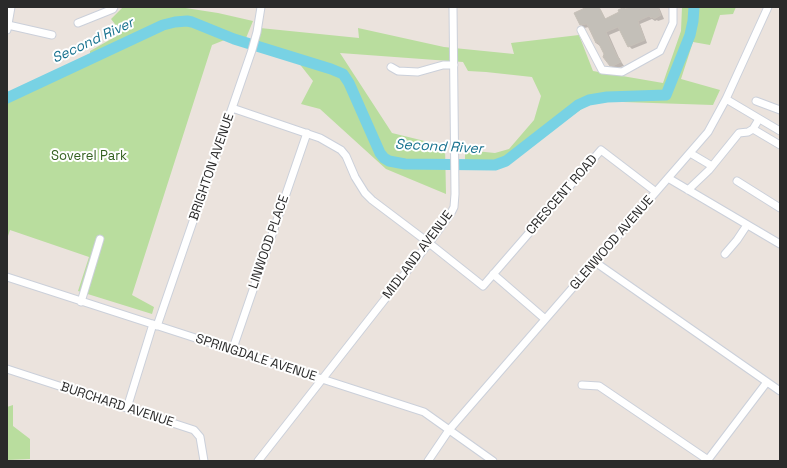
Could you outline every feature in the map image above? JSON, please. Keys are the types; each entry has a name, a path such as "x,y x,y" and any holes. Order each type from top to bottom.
{"street":[{"path":"78,23 113,9 114,7"},
{"name":"BRIGHTON AVENUE","path":"127,408 252,50 261,7"},
{"name":"MIDLAND AVENUE","path":"258,461 429,243 454,207 455,160 453,7"},
{"path":"581,30 602,70 622,72 660,51 673,23 673,7"},
{"name":"GLENWOOD AVENUE","path":"428,461 449,430 708,132 726,99 768,7"},
{"path":"10,8 8,28 52,35"},
{"path":"391,67 398,71 418,72 443,65 454,65"},
{"path":"726,99 780,131"},
{"path":"756,101 780,110"},
{"path":"232,108 328,141 341,150 346,156 355,177 365,193 372,200 483,286 493,274 545,319"},
{"path":"688,190 712,166 739,133 748,132 753,129 759,119"},
{"path":"753,129 780,145"},
{"name":"LINWOOD PLACE","path":"232,351 307,133"},
{"name":"CRESCENT ROAD","path":"493,274 601,150 656,192"},
{"path":"690,152 712,166"},
{"path":"668,178 778,243 780,235"},
{"path":"737,182 780,208"},
{"path":"725,254 747,225"},
{"path":"80,302 100,239"},
{"path":"595,262 780,391"},
{"name":"SPRINGDALE AVENUE","path":"7,277 80,302 424,412 493,461"},
{"name":"BURCHARD AVENUE","path":"7,370 194,430 200,436 204,461"},
{"path":"582,385 599,386 707,461 767,382"}],"green space":[{"name":"Soverel Park","path":"123,7 179,7 218,13 253,21 244,43 227,39 212,45 132,295 154,307 152,314 78,291 89,257 10,230 7,239 7,102 90,63 90,51 122,33 111,19"},
{"path":"682,7 736,7 733,14 720,15 710,45 693,42 681,79 720,90 713,105 593,101 505,163 465,163 465,150 495,153 509,149 534,120 541,96 532,77 468,71 463,62 340,53 392,133 445,146 446,194 386,169 320,109 301,104 313,81 298,62 254,49 260,28 359,38 358,28 444,47 514,54 511,43 579,35 593,71 663,83 681,31"},
{"path":"13,405 13,426 30,439 30,459 7,460 7,407"}],"building":[{"path":"587,7 599,7 605,19 619,12 618,10 625,7 625,9 630,7 658,7 661,15 654,19 653,17 651,18 649,16 638,21 645,40 628,47 618,27 606,32 621,62 610,66 603,57 604,54 598,42 596,43 587,24 580,25 574,13"}],"waterway":[{"name":"Second River","path":"7,98 163,25 187,21 234,39 343,74 349,83 380,153 389,161 405,164 495,165 506,161 578,105 589,100 607,97 666,95 690,35 694,7"}]}
